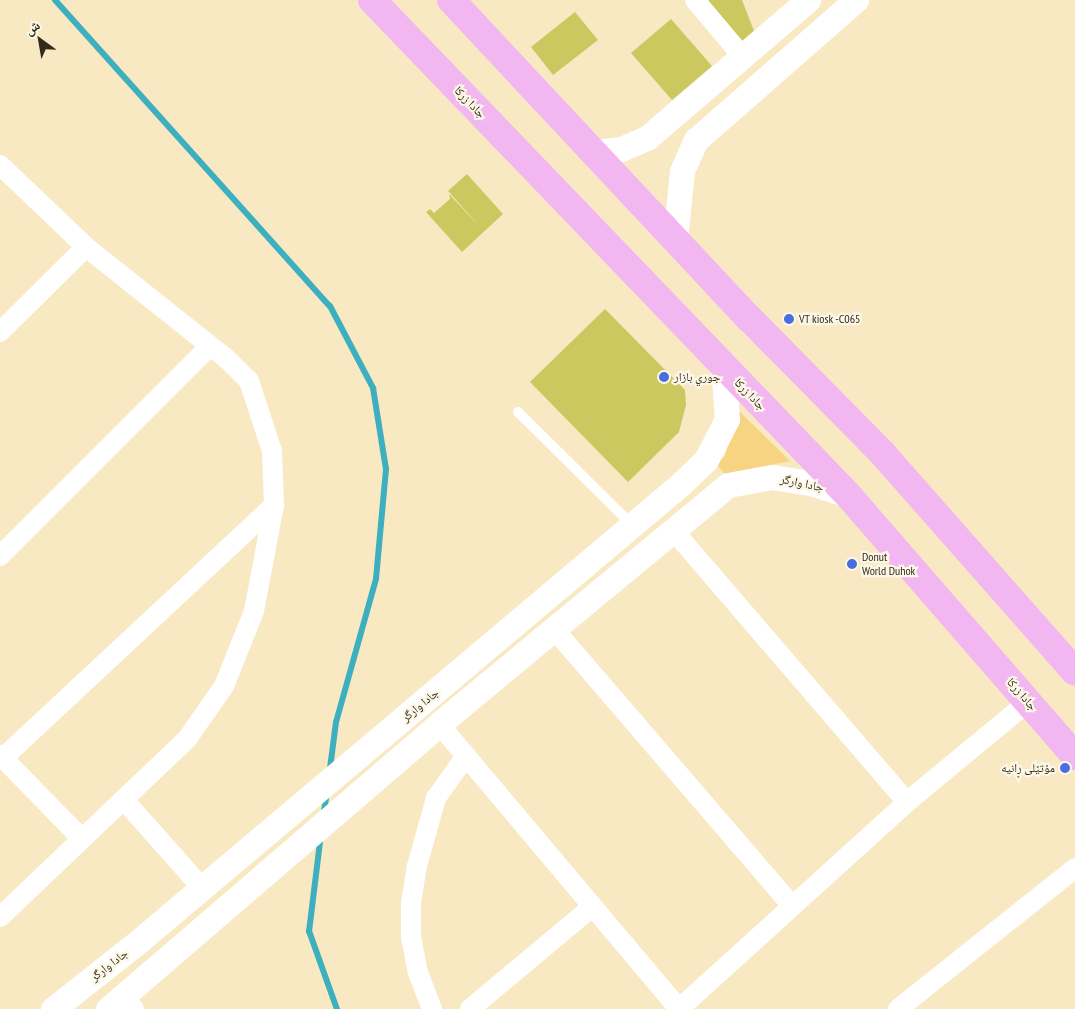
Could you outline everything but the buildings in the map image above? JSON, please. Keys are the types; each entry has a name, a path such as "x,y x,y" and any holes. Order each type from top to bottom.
{"main road":[{"name":"جادا زرکا","path":"372,0 848,495 1075,756"},
{"path":"451,0 675,239 884,454 1075,672"}],"street":[{"path":"695,0 743,57"},
{"path":"594,152 634,144 674,116 808,0"},
{"path":"675,239 682,171 696,140 856,0"},
{"path":"674,116 679,134 696,140"},
{"path":"0,165 86,247 210,346 249,381 272,451 274,505 254,610 224,686 187,739 0,917"},
{"path":"0,332 86,247"},
{"path":"0,556 210,346"},
{"name":"جادا وارگر","path":"53,1009 202,888 633,526 706,460 727,419 723,366"},
{"path":"682,483 706,476 713,479 716,489 711,499"},
{"name":"جادا وارگر","path":"122,1005 439,724 728,484 772,477 811,483 848,495"},
{"path":"81,838 2,756 274,505"},
{"path":"673,530 907,802"},
{"path":"554,629 792,906"},
{"path":"439,724 679,1009 907,802 1028,702"},
{"path":"432,1009 418,973 411,937 411,903 417,866 436,798 466,756"},
{"path":"124,800 202,888"},
{"path":"898,1009 1075,868"},
{"path":"470,1009 593,906"}],"lane":[{"path":"518,412 633,526"}],"shaded area":[{"path":"738,410 790,461 737,472 729,479 716,464 725,456"}],"waterway":[{"path":"55,0 330,306 373,388 386,469 376,579 336,722 330,768"},
{"path":"324,811 326,798"},
{"path":"320,842 309,931 337,1009"}],"place":[{"name":"VT kiosk -C065","path":"789,319"},
{"name":"جوري بازار","path":"664,377"},
{"name":"Donut World Duhok","path":"852,564"},
{"name":"مۆتێلی ڕانیە","path":"1065,768"}]}
